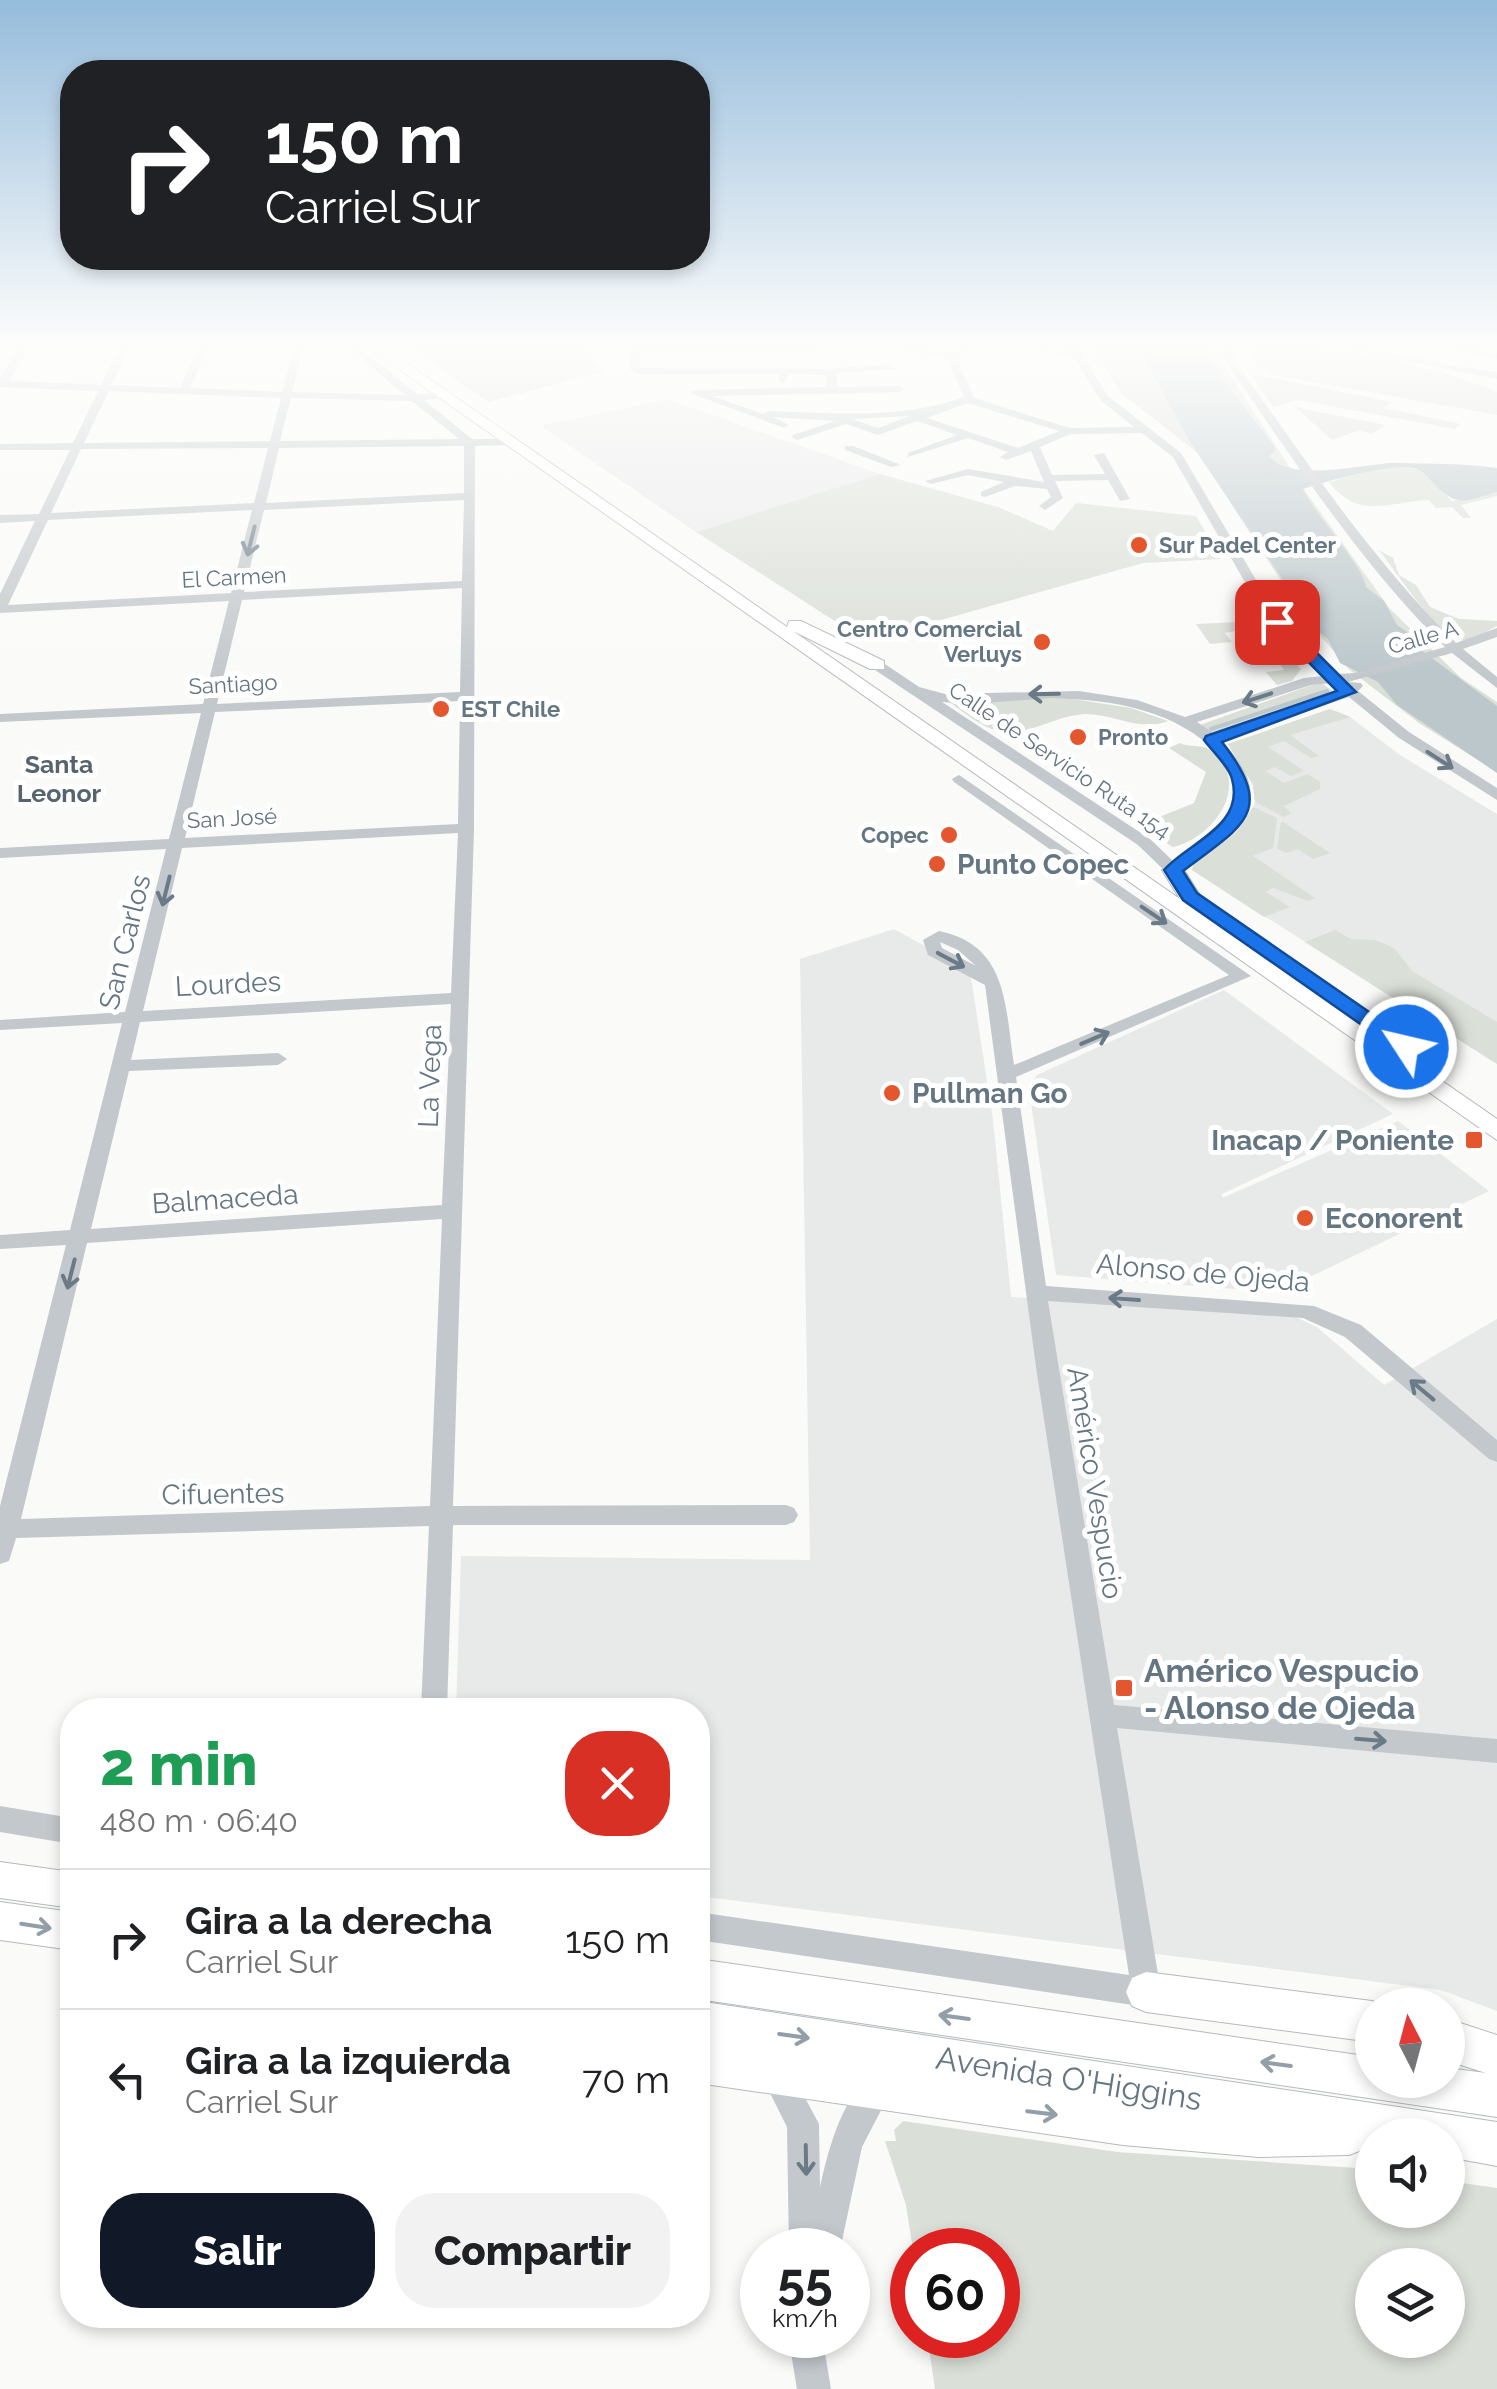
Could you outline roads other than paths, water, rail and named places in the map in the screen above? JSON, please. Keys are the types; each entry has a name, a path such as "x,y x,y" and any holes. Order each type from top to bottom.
{"main road":[{"path":"529,455 1497,1131"},
{"path":"548,455 1497,1110"},
{"path":"794,624 877,664"},
{"path":"879,700 959,779"},
{"path":"1173,870 1190,896"},
{"path":"1242,976 1408,1070"},
{"path":"0,1880 60,1888"},
{"path":"0,1920 60,1930"},
{"name":"Avenida O'Higgins","path":"710,1981 1355,2076"},
{"path":"1146,1992 1355,2020"},
{"name":"Avenida O'Higgins","path":"710,2024 1355,2122"},
{"path":"1465,2046 1497,2056"},
{"path":"710,2064 876,2092 1204,2132 1355,2134"},
{"path":"1465,2091 1497,2096"},
{"path":"1465,2139 1497,2144"}],"street":[{"path":"0,608 72,455"},
{"name":"San Carlos","path":"3,1541 272,455"},
{"name":"La Vega","path":"434,1698 466,828 470,455"},
{"path":"867,455 896,465"},
{"path":"932,481 962,470 981,469 1010,455"},
{"path":"1038,455 1052,488 1045,506"},
{"path":"1100,455 1124,499"},
{"path":"1175,455 1270,612 1332,679 1423,749 1497,795"},
{"path":"1300,455 1407,601 1457,652 1497,684"},
{"path":"981,469 1014,482 1052,488 1112,477"},
{"path":"984,494 1014,482"},
{"path":"0,519 471,496"},
{"name":"El Carmen","path":"0,608 470,584"},
{"name":"Calle A","path":"1363,679 1496,637"},
{"name":"Calle de Servicio Ruta 154","path":"877,664 1144,842 1173,870"},
{"path":"1183,722 1310,681 1363,679"},
{"path":"1212,740 1348,692 1363,679"},
{"path":"919,691 955,700 1085,696 1183,722 1212,740 1241,778 1240,812 1229,828 1173,870"},
{"name":"Santiago","path":"0,718 468,696"},
{"path":"959,779 1242,976"},
{"name":"San José","path":"0,853 466,828"},
{"path":"1006,1076 1242,976"},
{"name":"Américo Vespucio","path":"993,982 1036,1293 1146,1992"},
{"name":"Lourdes","path":"0,1025 460,998"},
{"path":"122,1066 278,1058"},
{"name":"Balmaceda","path":"0,1242 453,1211"},
{"name":"Alonso de Ojeda","path":"1036,1293 1295,1310 1327,1317 1353,1331 1497,1453"},
{"name":"Cifuentes","path":"3,1541 441,1518 786,1515"},
{"path":"1100,1715 1497,1751"},
{"path":"0,1819 60,1829"},
{"path":"710,1928 1146,1992"},
{"path":"777,2077 804,2124 806,2228"},
{"path":"828,2228 842,2155 862,2109 876,2092"},
{"path":"809,2358 814,2389"}],"waterway":[{"path":"1211,729 1327,691"}],"place":[{"name":"Sur Padel Center","path":"1139,545"},
{"name":"Centro Comercial Verluys","path":"1042,642"},
{"name":"EST Chile","path":"441,709"},
{"name":"Pronto","path":"1078,737"},
{"name":"Copec","path":"949,835"},
{"name":"Punto Copec","path":"937,864"},
{"name":"Pullman Go","path":"892,1093"},
{"name":"Inacap / Poniente","path":"1474,1140"},
{"name":"Econorent","path":"1305,1218"},
{"name":"Américo Vespucio - Alonso de Ojeda","path":"1124,1688"}],"district":[{"name":"Santa Leonor","path":"59,778"}]}
